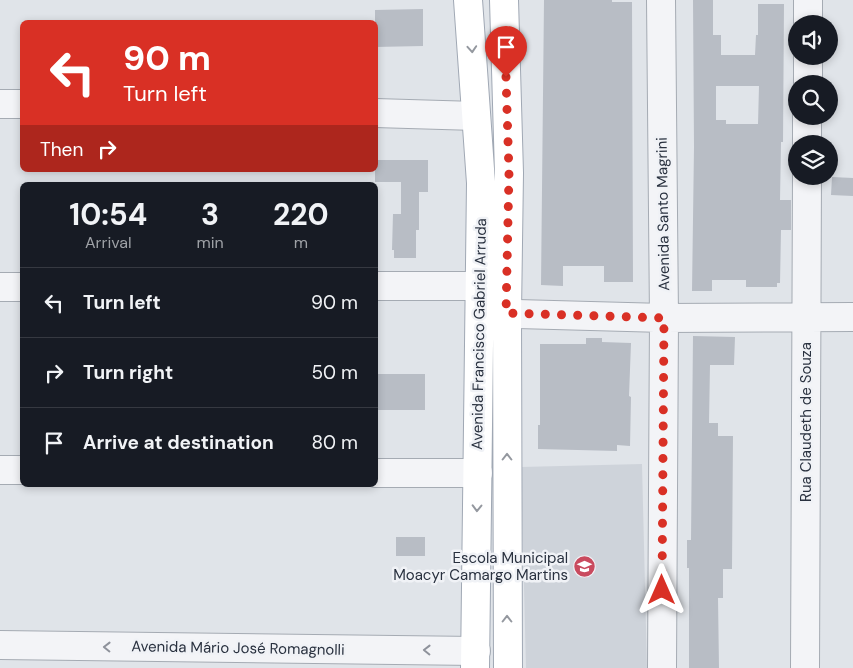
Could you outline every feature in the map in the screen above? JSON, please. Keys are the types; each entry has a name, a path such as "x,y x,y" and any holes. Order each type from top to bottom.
{"main road":[{"name":"Avenida Francisco Gabriel Arruda","path":"468,0 481,183 478,473 482,662"},
{"name":"Avenida Francisco Gabriel Arruda","path":"504,0 509,173 506,313 508,668"}],"street":[{"name":"Avenida Santo Magrini","path":"661,0 664,318 662,668"},
{"path":"808,0 808,15"},
{"path":"0,104 20,104"},
{"path":"378,113 476,116"},
{"name":"Rua Claudeth de Souza","path":"805,668 807,185"},
{"path":"378,286 480,286"},
{"path":"0,287 20,287"},
{"path":"479,312 664,318 853,316"},
{"path":"0,470 20,470"},
{"path":"378,473 478,473"},
{"name":"Avenida Mário José Romagnolli","path":"0,645 482,662"}],"shaded area":[{"name":"Escola Municipal Moacyr Camargo Martins","path":"642,464 647,668 526,668 521,467"}],"building":[{"path":"544,0 612,0 612,2 632,2 633,282 604,282 604,266 563,266 563,286 541,285"},
{"path":"693,0 713,0 713,35 721,35 721,55 755,55 756,35 758,35 758,4 784,4 783,142 781,142 780,200 791,200 791,230 781,230 780,283 777,283 777,287 746,287 746,280 712,280 712,291 692,291 694,147","holes":["716,86 759,86 758,124 726,124 726,120 716,120"]},
{"path":"423,9 423,46 378,47 378,20 375,20 375,10"},
{"path":"378,160 428,160 428,192 419,192 419,230 416,230 416,258 394,258 394,250 392,250 393,214 401,214 401,182 375,182 375,172 378,172"},
{"path":"838,177 853,178 853,196 831,195 832,185 838,185"},
{"path":"693,336 735,337 734,365 710,365 709,423 718,423 718,436 733,436 732,569 723,569 723,598 718,598 719,668 689,668 689,568 687,568 687,540 691,540"},
{"path":"586,338 602,338 602,342 631,343 630,446 617,445 617,451 538,449 538,425 540,425 540,344 586,344"},
{"path":"378,374 425,374 425,410 378,410"},
{"path":"396,537 425,537 425,556 396,556"}],"place":[{"name":"Escola Municipal Moacyr Camargo Martins","path":"584,567"}],"route":[{"path":"506,77 509,173 506,313 664,318 662,590"}]}
